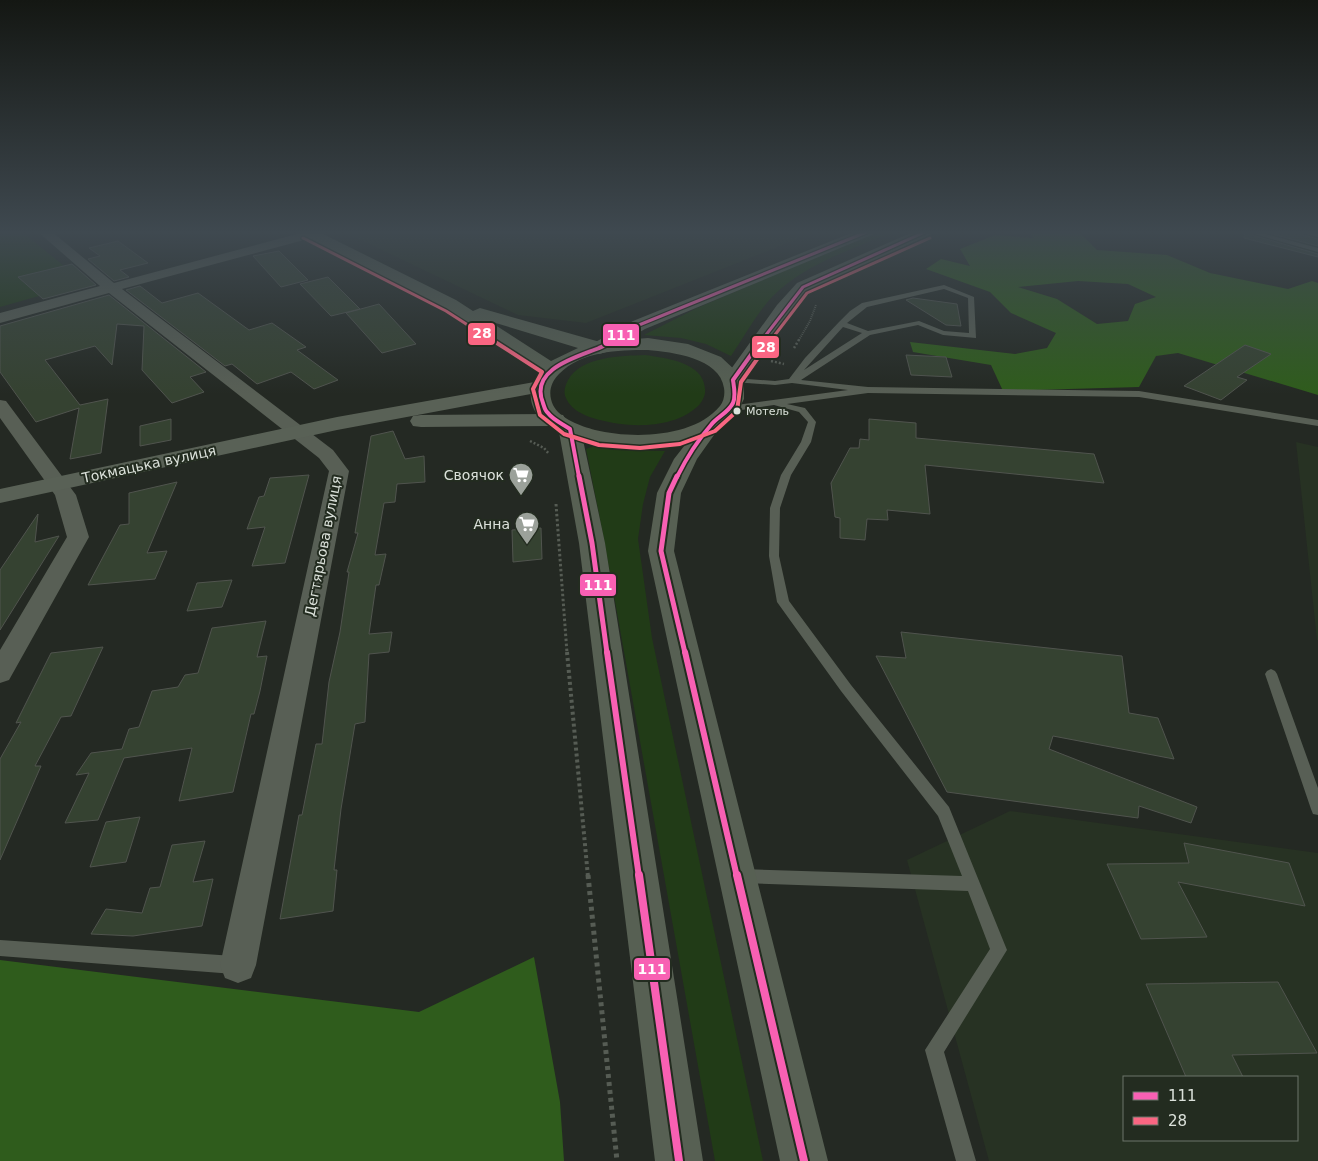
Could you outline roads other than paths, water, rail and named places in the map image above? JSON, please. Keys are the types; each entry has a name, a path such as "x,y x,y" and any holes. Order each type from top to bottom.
{"main road":[{"path":"413,285 450,304 598,348 648,344 686,350 716,363 733,380 735,394 686,459 669,493 661,551 804,1161"},
{"path":"680,1161 592,543 559,435 542,404 540,396 546,378 572,357 598,348 639,325 736,285"},
{"path":"733,380 752,356 787,302 807,285"},
{"path":"450,304 546,378"},
{"name":"Токмацька вулиця","path":"0,496 431,405 546,378"},
{"path":"559,435 649,441 695,432 720,416"},
{"name":"Токмацька вулиця","path":"297,432 421,421 559,435"}],"street":[{"name":"Дегтярьова вулиця","path":"108,285 326,454 339,470 238,965"},
{"path":"0,318 121,285"},
{"path":"0,405 65,495 78,537 0,673"}],"lane":[{"path":"944,287 971,297 974,336 942,334 919,323 868,333 840,353 792,381 808,360 852,313 865,305 944,287"},
{"path":"842,324 868,333"},
{"path":"733,380 775,383 792,381 868,390 1139,394 1318,423"},
{"path":"720,416 774,403 868,390"},
{"path":"774,403 802,410 812,422 806,442 786,475 775,508 774,556 783,602 846,688 944,812 999,950 934,1050 966,1161"},
{"path":"1271,674 1318,809"},
{"path":"738,876 973,884"},
{"path":"0,948 238,965"}],"place":[{"name":"Мотель","path":"737,411"},
{"name":"Своячок","path":"521,496"},
{"name":"Анна","path":"527,545"}]}
